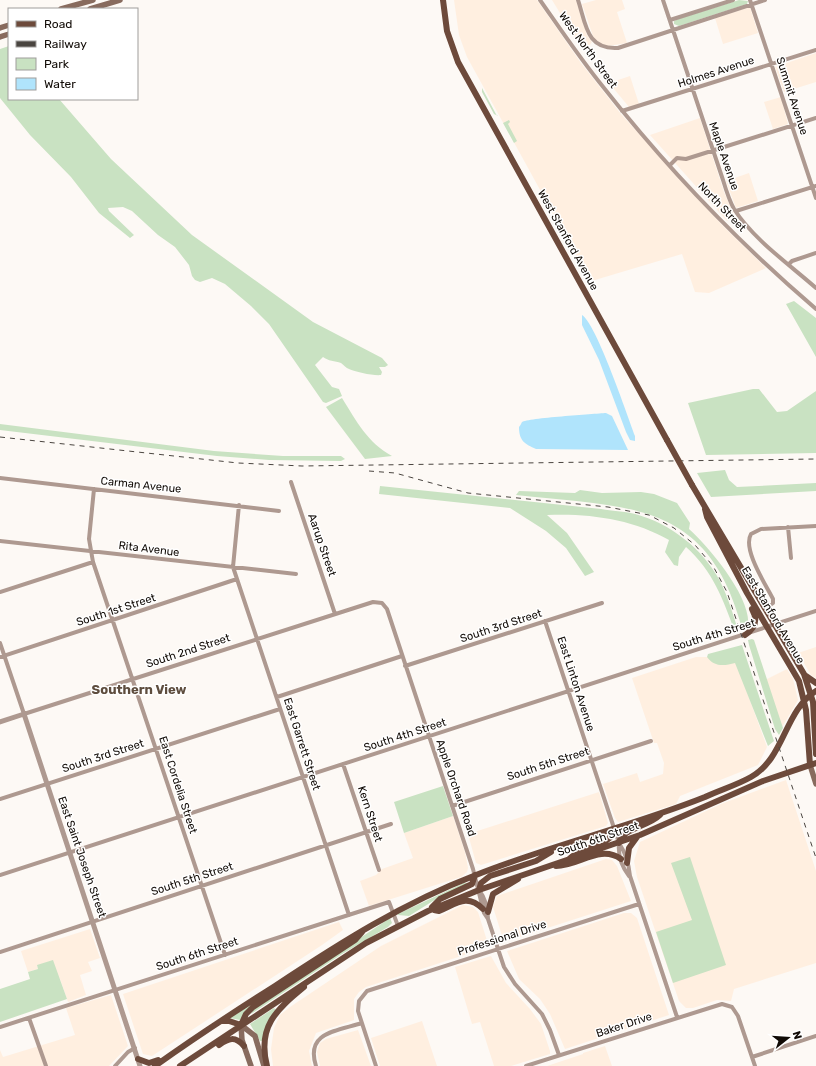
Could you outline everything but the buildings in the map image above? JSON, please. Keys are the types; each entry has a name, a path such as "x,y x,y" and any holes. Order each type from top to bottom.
{"main road":[{"path":"65,8 93,0"},
{"path":"93,8 120,0"},
{"name":"West Stanford Avenue","path":"443,0 447,31 461,68 692,485"},
{"name":"East Stanford Avenue","path":"692,485 739,579 796,674 805,700 816,784"},
{"name":"East Stanford Avenue","path":"705,509 711,514 804,674 813,693 816,754"},
{"path":"739,579 739,586 756,617 753,629 745,635"},
{"path":"804,674 816,682"},
{"path":"805,700 813,693"},
{"name":"South 6th Street","path":"392,913 436,891 475,875 565,844 615,830 728,788 753,776 767,765 805,700"},
{"name":"South 6th Street","path":"398,926 429,910 479,890 619,843 763,781 813,764"},
{"path":"619,843 625,833 646,825 662,813"},
{"path":"568,860 574,853 607,841 615,830"},
{"path":"627,863 629,848 640,835"},
{"path":"479,890 482,882 490,876 536,861 565,844"},
{"path":"548,866 562,866 606,853 613,854 621,859"},
{"path":"429,910 438,911 468,900 474,901 485,910 493,894 526,874"},
{"path":"429,910 440,899 472,884 475,875"},
{"path":"155,1066 219,1022 369,925 392,913"},
{"path":"251,1066 244,1046 241,1025 246,1014 253,1007 355,940 369,925"},
{"path":"180,1066 323,970 398,926"},
{"path":"267,1066 264,1042 271,1020 278,1009 323,970"},
{"path":"219,1022 229,1021 241,1025 255,1036 264,1066"},
{"path":"138,1059 149,1063 155,1062 189,1038 198,1036"},
{"path":"186,1066 231,1038 237,1039 244,1046"}],"street":[{"name":"West North Street","path":"540,0 591,72 622,111"},
{"path":"578,0 593,40 603,48 618,48 751,2 765,0"},
{"name":"Maple Avenue","path":"663,0 712,151 729,198 736,211 755,233 816,288"},
{"path":"670,20 733,0"},
{"name":"Summit Avenue","path":"751,2 814,186 816,198"},
{"name":"Holmes Avenue","path":"622,111 816,50"},
{"name":"North Street","path":"622,111 670,165 756,255 816,309"},
{"path":"670,165 676,158 686,159 816,118"},
{"path":"736,211 814,186"},
{"path":"789,264 792,261 816,253"},
{"name":"Carman Avenue","path":"0,478 279,510"},
{"name":"Aarup Street","path":"291,482 335,614"},
{"name":"East Cordelia Street","path":"94,489 89,534 90,551 93,562 225,955"},
{"path":"233,567 239,505"},
{"path":"766,609 773,603 773,598 756,566 749,537 756,531 788,527 816,526"},
{"path":"788,527 791,558"},
{"name":"Rita Avenue","path":"0,541 296,574"},
{"path":"0,592 93,562"},
{"name":"East Garrett Street","path":"233,567 349,915"},
{"name":"South 1st Street","path":"2,656 238,579"},
{"name":"South 2nd Street","path":"0,722 373,602 382,603"},
{"name":"Apple Orchard Road","path":"382,603 387,609 475,875 479,896 497,949 508,974 545,1018 559,1055"},
{"name":"South 3rd Street","path":"405,666 602,603"},
{"name":"South 4th Street","path":"0,875 768,628 816,611"},
{"name":"East Linton Avenue","path":"545,621 627,863 639,904 677,1017"},
{"name":"East Saint Joseph Street","path":"0,643 2,656 24,714 140,1066"},
{"path":"277,697 402,656"},
{"name":"South 3rd Street","path":"0,799 280,709"},
{"name":"South 5th Street","path":"452,806 651,741"},
{"name":"Kern Street","path":"343,764 379,870"},
{"name":"South 5th Street","path":"0,952 391,824"},
{"name":"East Linton Avenue","path":"619,843 618,851 625,871 630,876"},
{"name":"South 6th Street","path":"0,1027 389,902 398,926"},
{"name":"Professional Drive","path":"362,1023 358,1004 362,996 370,990 639,904"},
{"name":"Baker Drive","path":"526,1066 716,1005 728,1005 735,1010 752,1057"},
{"path":"29,1018 46,1066"},
{"path":"316,1066 313,1051 315,1044 320,1038 362,1023 376,1066"},
{"path":"755,1066 752,1057 816,1036"},
{"path":"115,1066 128,1052 134,1048"}],"shaded area":[{"path":"454,0 537,0 581,63 621,114 722,225 766,268 709,293 695,292 682,254 595,280 589,279 467,57 459,35"},
{"path":"552,0 576,0 587,35 592,42 584,52"},
{"path":"596,0 622,0 625,9 617,12 627,43 604,46 594,39 582,4"},
{"path":"750,7 758,33 723,44 715,18"},
{"path":"816,53 816,82 784,92 775,67"},
{"path":"630,76 639,104 629,107 609,83"},
{"path":"781,97 788,124 773,129 764,102"},
{"path":"700,118 724,192 734,215 727,221 650,135"},
{"path":"749,173 758,201 736,208 726,181"},
{"path":"816,647 816,678 811,675 798,653"},
{"path":"696,657 710,657 736,662 767,747 758,765 680,796 676,804 618,822 615,818 603,784 637,773 640,782 663,774 664,763 657,743 654,743 632,678"},
{"path":"787,669 793,679 798,700 781,729 765,680"},
{"path":"786,780 816,871 816,963 734,989 731,1001 717,1000 693,1008 686,1008 679,1001 637,877 634,861 640,842 721,804"},
{"path":"599,792 608,823 606,826 481,865 476,863 468,834"},
{"path":"453,816 465,852 468,868 467,872 461,877 369,906 360,881 376,875 382,869 413,858 404,833"},
{"path":"606,859 612,860 617,866 631,901 504,942 493,907 497,896"},
{"path":"463,905 473,907 478,912 489,947 366,987 359,992 354,999 354,1020 316,1033 309,1051 312,1066 273,1066 271,1049 274,1028 280,1015 381,946"},
{"path":"624,913 631,913 637,918 669,1015 565,1049 550,1014 540,999 519,979 507,951"},
{"path":"339,922 343,930 322,945 152,1056 143,1054 123,994"},
{"path":"90,929 100,958 88,962 92,971 80,975 86,995 68,1002 60,979 37,965 38,969 28,972 21,951"},
{"path":"491,956 506,983 530,1009 541,1024 550,1054 511,1066 494,1066 480,1022 472,1024 455,967"},
{"path":"111,995 128,1046 109,1066 0,1066 0,1050 3,1057 75,1035 66,1008"},
{"path":"422,1021 437,1066 380,1066 371,1038"},
{"path":"358,1030 371,1066 320,1066 317,1052 320,1043 326,1039"},
{"path":"605,1046 612,1066 547,1066 583,1053"}],"green space":[{"path":"739,0 748,1 747,4 679,26 674,24 674,21 678,19"},
{"path":"8,46 8,100 60,100 111,159 192,235 313,322 382,358 388,365 385,367 379,367 382,372 381,375 348,369 341,363 323,357 315,365 332,387 339,389 342,396 326,403 323,402 269,324 251,306 225,284 212,278 200,282 195,280 192,276 189,265 175,247 158,235 132,211 123,207 108,208 109,211 134,235 130,238 99,213 71,177 30,135 0,98 0,49"},
{"path":"482,88 497,115 494,114 482,92"},
{"path":"509,120 510,122 508,124 517,141 514,143 503,123"},
{"path":"794,301 816,318 816,357 786,304"},
{"path":"759,389 777,412 787,411 816,391 816,453 706,455 688,403"},
{"path":"342,398 369,438 392,456 365,459 326,407"},
{"path":"0,424 214,451 283,456 341,456 345,459 341,461 269,460 217,456 0,430"},
{"path":"725,470 729,480 737,487 816,483 816,491 711,497 697,473"},
{"path":"380,486 601,509 631,513 648,518 673,531 684,539 695,548 713,569 723,587 738,630 735,632 716,586 695,556 686,547 679,557 678,566 674,565 665,552 669,540 641,527 625,522 594,516 547,515 567,533 594,572 585,576 566,548 546,531 510,508 379,494"},
{"path":"580,490 602,493 641,492 654,494 677,503 690,523 689,529 718,560 728,574 743,602 747,615 748,626 742,628 727,585 708,554 684,532 658,518 627,509 593,503 516,495 519,491 575,493"},
{"path":"748,640 754,640 783,728 779,735 775,729 749,645"},
{"path":"742,645 774,741 768,746 735,663 720,665 713,663 707,657 708,654"},
{"path":"443,786 453,816 404,833 394,802"},
{"path":"690,857 726,965 673,983 656,932 692,920 671,863"},
{"path":"464,883 470,883 433,901 409,916 398,915 398,914"},
{"path":"390,918 392,923 388,927 342,954 251,1014 254,1009"},
{"path":"53,960 67,999 0,1022 0,989 30,979 28,972 38,969 37,965"},
{"path":"264,996 245,1011 240,1020 230,1018"},
{"path":"274,1008 276,1010 263,1041 260,1041 250,1024"}],"water":[{"path":"582,315 588,322 603,352 619,391 635,436 635,441 630,440 626,432 599,360 582,325"},
{"path":"606,413 612,416 628,450 536,449 526,444 521,439 519,432 519,427 522,422 548,418"}],"railway":[{"path":"0,437 238,463 302,466 816,459"},
{"path":"369,471 395,473 468,493 608,507 649,515 674,528 695,545 713,566 727,592 816,858"}],"district":[{"name":"Southern View","path":"139,689"}]}
